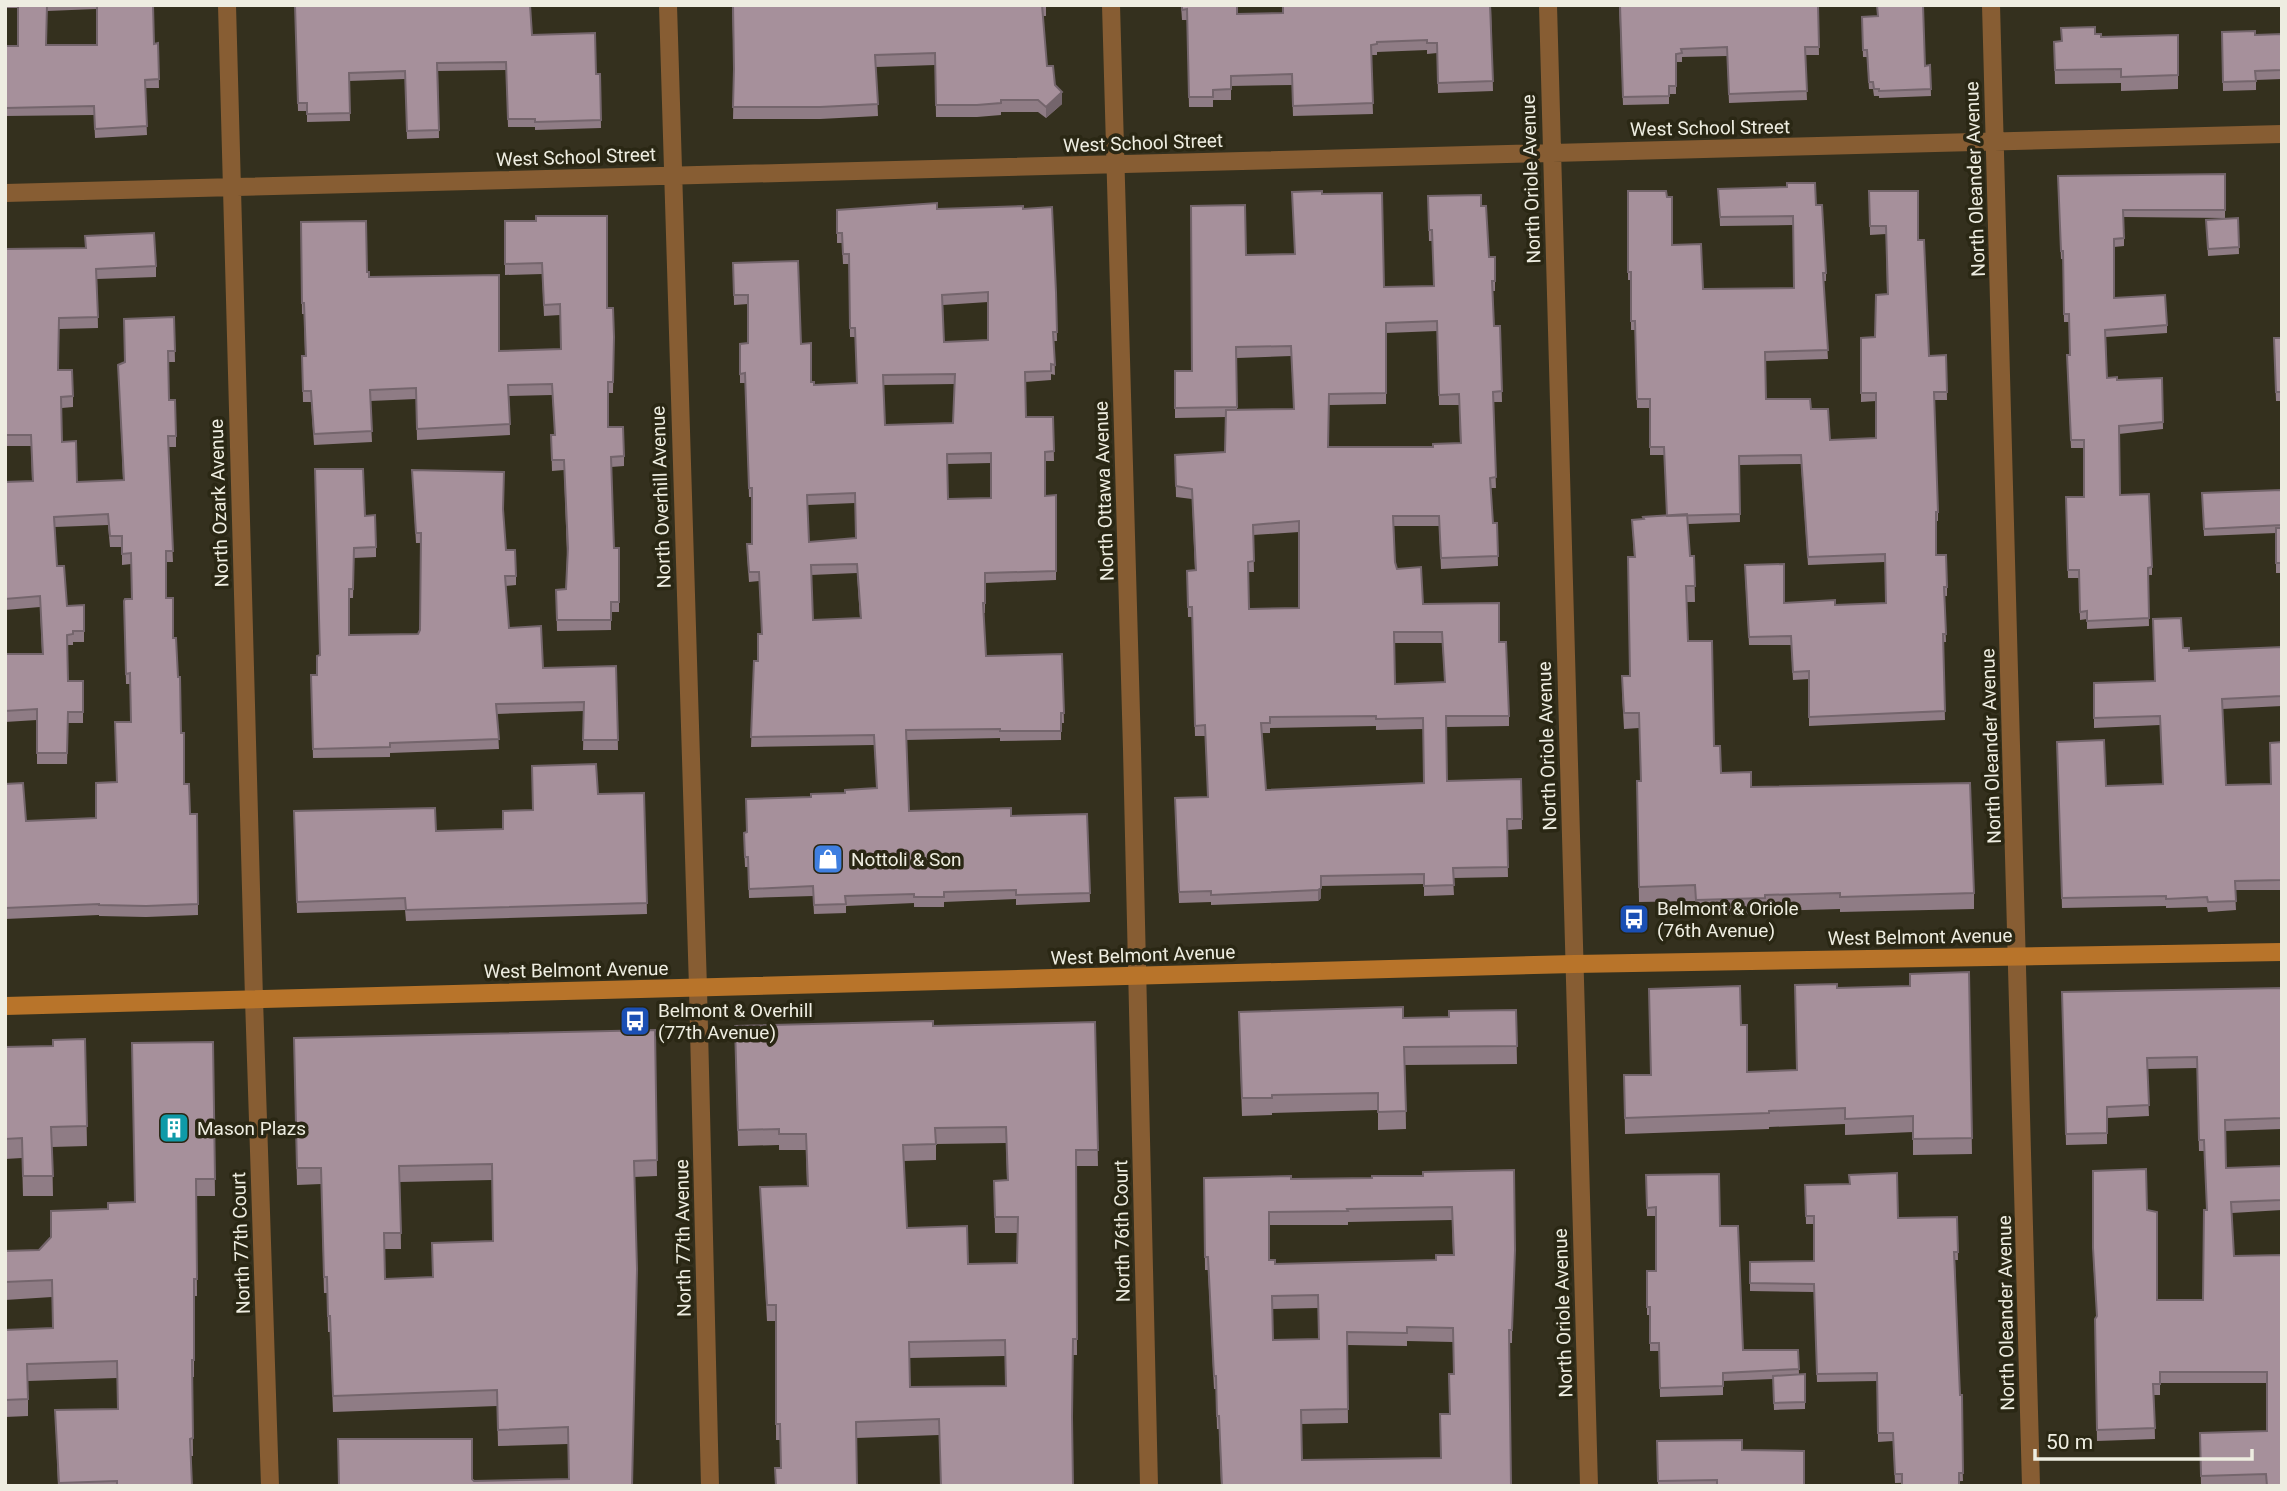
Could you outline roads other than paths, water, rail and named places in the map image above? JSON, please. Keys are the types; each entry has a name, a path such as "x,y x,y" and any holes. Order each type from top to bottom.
{"main road":[{"name":"West Belmont Avenue","path":"5,1006 1574,964 2282,952"}],"street":[{"name":"North Ozark Avenue","path":"227,5 254,999"},
{"name":"North Overhill Avenue","path":"668,5 698,988"},
{"name":"North Ottawa Avenue","path":"1111,5 1136,976"},
{"name":"North Oriole Avenue","path":"1548,5 1589,1486"},
{"name":"North Oleander Avenue","path":"1991,5 2031,1486"},
{"name":"West School Street","path":"5,193 2282,134"},
{"name":"North 76th Court","path":"1136,976 1149,1486"},
{"name":"North 77th Avenue","path":"698,988 710,1486"},
{"name":"North 77th Court","path":"254,999 270,1486"}],"place":[{"name":"Nottoli & Son","path":"828,859"},
{"name":"Belmont & Oriole (76th Avenue)","path":"1634,919"},
{"name":"Belmont & Overhill (77th Avenue)","path":"635,1021"},
{"name":"Mason Plazs","path":"174,1128"}]}
